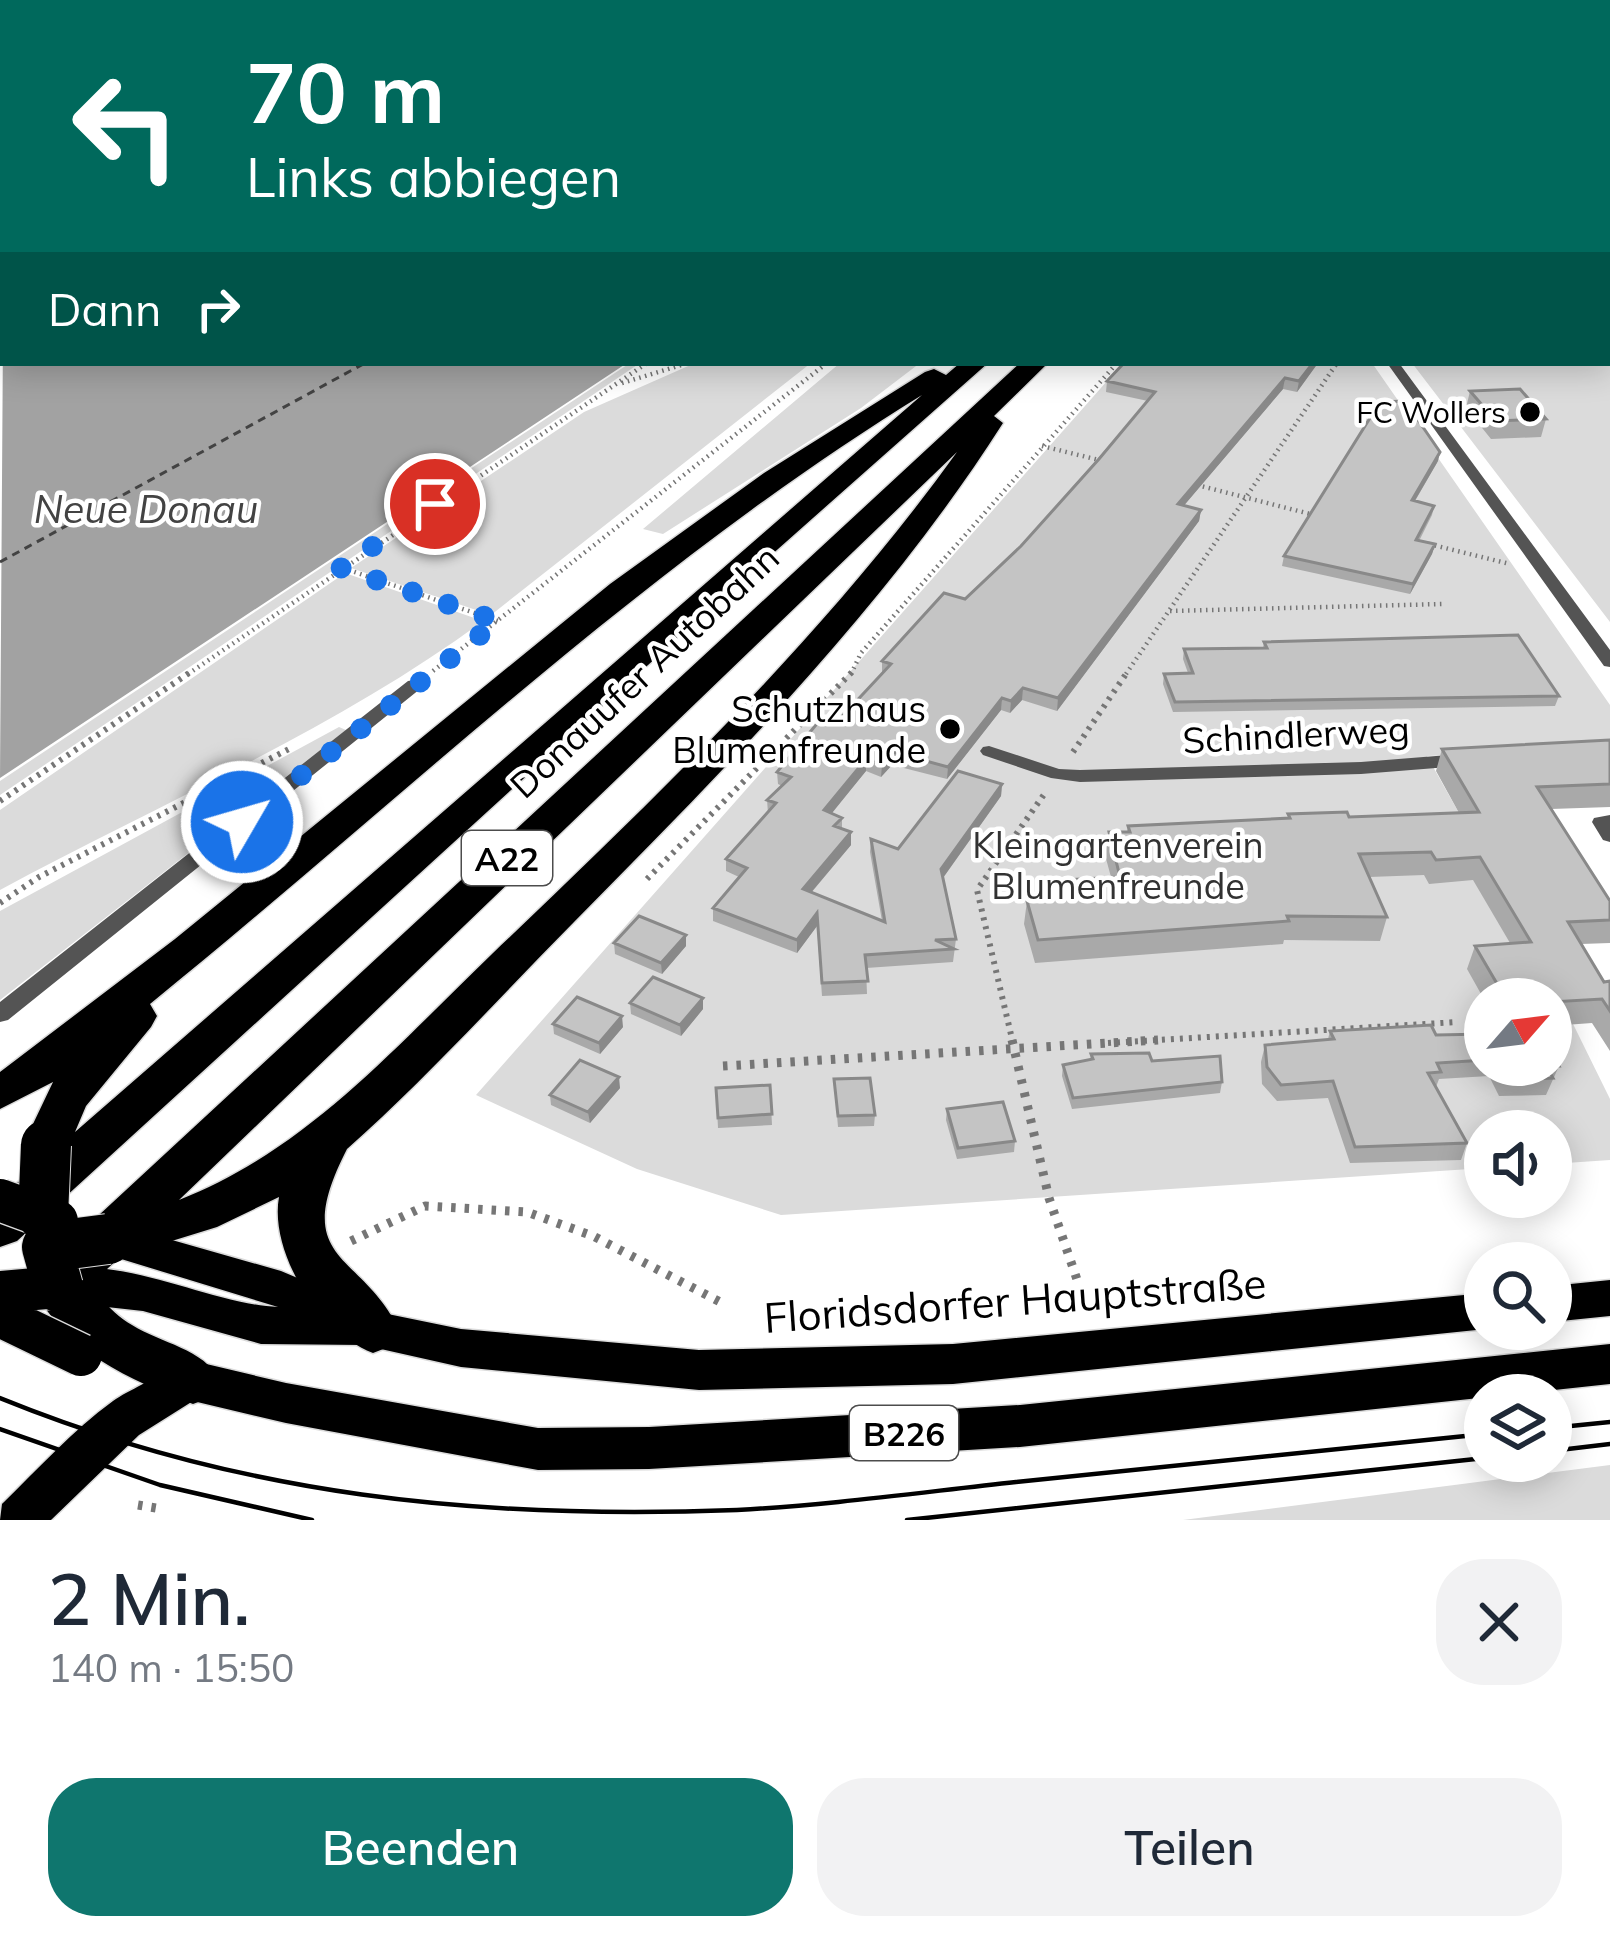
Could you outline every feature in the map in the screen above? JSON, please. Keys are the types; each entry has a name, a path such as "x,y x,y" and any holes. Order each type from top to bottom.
{"highway":[{"path":"0,1092 45,1066 187,955 495,689 606,601 854,424 954,366"},
{"name":"Donauufer Autobahn","path":"25,1237 671,627 972,366"},
{"path":"25,1237 108,1239 212,1210 278,1176 334,1134 688,785 777,689 955,479 1026,371"},
{"name":"Donauufer Autobahn","path":"0,1341 1026,371"},
{"path":"187,955 67,1097 46,1145 25,1237 83,1323 90,1346 193,1379"},
{"path":"334,1134 305,1183 300,1206 304,1243 327,1283 373,1330"}],"main road":[{"path":"0,1292 25,1237 143,1293 261,1325 373,1330"},
{"name":"Floridsdorfer Hauptstraße","path":"108,1239 281,1289 373,1330 461,1348 558,1360 699,1370 836,1370 1097,1352 1464,1313"},
{"path":"1572,1302 1610,1298"},
{"path":"0,1316 90,1346"},
{"name":"B226","path":"193,1379 286,1403 538,1449 649,1448 1020,1426 1610,1364"},
{"path":"19,1520 142,1407 193,1379"}],"lane":[{"path":"1395,366 1610,662"},
{"path":"0,1014 414,685"},
{"name":"Schindlerweg","path":"989,751 1058,774 1080,776 1361,768 1477,759"},
{"path":"1610,821 1601,822 1610,836"}],"path":[{"path":"0,801 643,366"},
{"path":"616,384 678,366"},
{"path":"414,685 823,366"},
{"path":"1042,446 1110,463"},
{"path":"1177,480 1337,520"},
{"path":"1429,544 1544,573"},
{"path":"341,568 498,621"},
{"path":"1170,611 1442,604"},
{"path":"0,902 39,877 304,741"},
{"path":"723,1066 1458,1022"},
{"path":"1049,1198 1083,1297"},
{"path":"347,1242 425,1206 527,1212 593,1236 724,1304"},
{"path":"138,1505 156,1508"}],"green space":[{"path":"625,366 636,366 0,795 0,781"},
{"path":"688,366 807,366 491,615 351,568 584,412"},
{"path":"836,366 916,366 861,408 663,534 643,529"},
{"name":"Kleingartenverein Blumenfreunde","path":"1120,366 1374,366 1610,705 1610,749 1427,756 1550,978 1464,978 1464,1086 1572,1086 1572,1022 1610,1099 1610,1160 1572,1163 1572,1110 1464,1110 1464,1169 781,1215 637,1169 476,1095"},
{"name":"FC Wollers","path":"1414,366 1610,366 1610,622"},
{"path":"345,573 483,621 308,731 0,890 0,810"},
{"path":"339,727 346,730 0,1000 0,911"},
{"path":"1610,1465 1610,1520 1183,1520 1478,1482 1572,1482 1572,1470"}],"water":[{"name":"Neue Donau","path":"3,366 622,366 0,778"}],"building":[{"path":"1121,366 1311,366 1299,381 1285,378 1178,504 1201,510 1058,698 1023,688 1011,701 1002,698 948,767 893,752 882,765 866,759 824,810 842,818 834,826 851,832 803,889 885,922 871,839 898,849 958,771 1002,784 941,869 956,939 935,940 954,949 865,955 868,981 822,983 817,913 797,940 713,908 747,868 726,859 776,803 767,800 791,777 777,772 820,720 835,724 891,664 882,661 944,593 965,599 1021,546 1155,392 1107,381"},
{"path":"1520,389 1546,419 1496,421 1470,391"},
{"path":"1405,401 1440,452 1412,500 1434,506 1416,540 1435,544 1413,584 1284,556 1380,402"},
{"path":"1518,635 1559,696 1175,702 1164,674 1193,673 1184,649 1267,648 1264,642"},
{"path":"1610,740 1610,784 1537,787 1610,901 1610,920 1568,922 1604,982 1610,981 1610,1011 1602,999 1572,1001 1572,978 1494,978 1475,946 1531,942 1480,857 1436,860 1431,852 1359,854 1387,917 1287,916 1289,921 1038,940 1027,901 1069,893 1065,880 1120,877 1109,832 1130,832 1128,826 1290,818 1288,814 1347,812 1349,817 1479,812 1442,749"},
{"path":"639,916 686,935 661,963 614,943"},
{"path":"653,977 703,998 680,1025 630,1003"},
{"path":"577,997 622,1016 599,1043 553,1024"},
{"path":"1431,1025 1436,1035 1464,1034 1464,1061 1437,1063 1441,1072 1428,1073 1464,1143 1355,1147 1333,1081 1281,1085 1267,1067 1265,1045 1334,1039 1330,1031"},
{"path":"1149,1053 1152,1061 1220,1056 1222,1082 1073,1098 1063,1065 1093,1059 1091,1054"},
{"path":"580,1060 619,1077 588,1112 550,1095"},
{"path":"870,1078 875,1115 838,1116 834,1079"},
{"path":"770,1085 772,1114 718,1118 716,1088"},
{"path":"1003,1102 1015,1141 958,1148 947,1109"}],"ferry route":[{"path":"0,562 359,366"}],"tram line":[{"path":"0,1398 180,1458 271,1479 454,1505 546,1510 772,1508 1464,1436"},
{"path":"1572,1426 1610,1422"},
{"path":"0,1429 160,1485 312,1520"},
{"path":"1572,1449 1610,1444"},
{"path":"907,1520 1464,1460"}],"place":[{"name":"FC Wollers","path":"1530,412"},
{"name":"Schutzhaus Blumenfreunde","path":"950,729"}],"route":[{"path":"242,822 498,621 341,568 435,504"}]}
